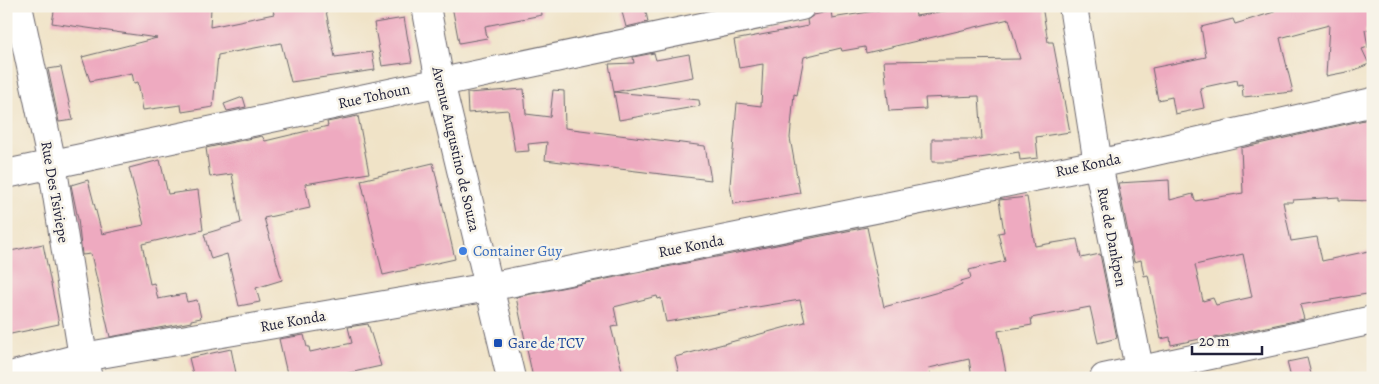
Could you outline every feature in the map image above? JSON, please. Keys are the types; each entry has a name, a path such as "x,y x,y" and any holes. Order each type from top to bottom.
{"street":[{"name":"Rue Des Tsiviepe","path":"18,6 52,164 86,367"},
{"name":"Avenue Augustino de Souza","path":"426,6 440,82 511,378"},
{"name":"Rue Tohoun","path":"6,174 801,6"},
{"name":"Rue de Dankpen","path":"1073,6 1098,164 1140,374"},
{"name":"Rue Konda","path":"6,376 86,367 489,287 1098,164 1373,102"},
{"path":"1104,378 1140,374 1373,320"}],"building":[{"path":"55,6 192,6 211,8 210,27 274,14 272,6 325,6 335,57 372,52 375,70 291,82 281,43 218,55 213,107 182,112 181,105 143,110 138,82 134,83 132,73 90,81 82,57 157,38 52,23"},
{"path":"452,6 541,6 542,15 485,26 487,38 459,43"},
{"path":"887,6 914,6 916,16 961,8 960,6 1042,6 1048,42 1053,42 1070,132 1036,137 1038,158 1020,160 1019,152 953,162 932,162 932,139 982,139 979,96 925,98 926,109 889,111 884,61 1020,59 1009,19 866,53 865,47 842,51 841,48 804,57 797,95 794,94 790,138 800,193 733,204 730,185 737,103 761,106 763,64 739,68 734,40 808,26 807,20 814,15 831,11 832,18 887,9"},
{"path":"1273,6 1373,6 1373,28 1365,30 1368,47 1362,49 1369,64 1352,71 1326,76 1329,25 1280,38 1293,92 1243,97 1242,84 1238,85 1237,80 1200,88 1204,108 1175,114 1172,97 1158,100 1152,68 1206,57 1201,27 1233,19 1235,24 1274,12"},
{"path":"645,7 648,22 626,27 622,12"},
{"path":"404,18 412,62 382,66 374,23"},
{"path":"654,53 656,60 689,54 693,77 614,92 609,64 634,63 633,57"},
{"path":"61,67 73,120 59,122 48,69"},
{"path":"524,89 526,114 550,117 553,90 564,91 565,128 705,146 711,180 545,160 547,142 528,144 529,151 515,152 508,110 468,113 467,93"},
{"path":"614,92 699,100 700,106 619,120"},
{"path":"243,97 246,107 227,111 224,104"},
{"path":"358,116 369,173 305,184 310,208 264,218 282,280 256,288 260,302 239,306 227,254 211,259 204,234 241,223 232,174 210,177 206,148 262,136 265,141 328,126 327,122"},
{"path":"1373,118 1373,201 1339,200 1339,197 1283,202 1291,241 1317,237 1322,261 1373,250 1373,293 1300,305 1304,319 1200,341 1200,339 1171,345 1170,337 1161,339 1148,275 1144,276 1141,260 1134,262 1118,183 1169,180 1170,200 1193,194 1195,201 1243,193 1241,148","holes":["1243,254 1252,297 1216,305 1213,298 1203,301 1195,265"]},
{"path":"160,160 168,194 198,190 203,230 142,244 150,284 154,283 158,299 185,294 187,302 197,300 201,318 191,320 191,322 110,337 91,254 82,255 78,219 71,185 88,180 102,234 144,225 129,168"},
{"path":"433,163 455,259 383,275 361,180"},
{"path":"1027,197 1035,246 1077,239 1081,258 1100,254 1117,338 1098,343 1090,307 1031,318 1032,325 998,331 1007,378 972,378 969,359 929,368 931,378 680,378 675,357 805,322 800,300 666,322 661,298 658,299 657,296 614,307 618,326 611,327 624,378 533,378 516,297 867,227 884,307 953,288 962,284 961,281 971,278 969,270 1005,261 998,233 1004,232 999,200"},
{"path":"43,244 59,324 6,335 6,252"},
{"path":"368,324 381,366 326,378 288,378 279,339 304,335 310,352 352,343 348,327"},
{"path":"231,349 237,378 194,378 189,358"},
{"path":"1307,358 1312,378 1291,378 1287,362"}],"place":[{"name":"Container Guy","path":"463,251"},
{"name":"Gare de TCV","path":"498,343"}]}
